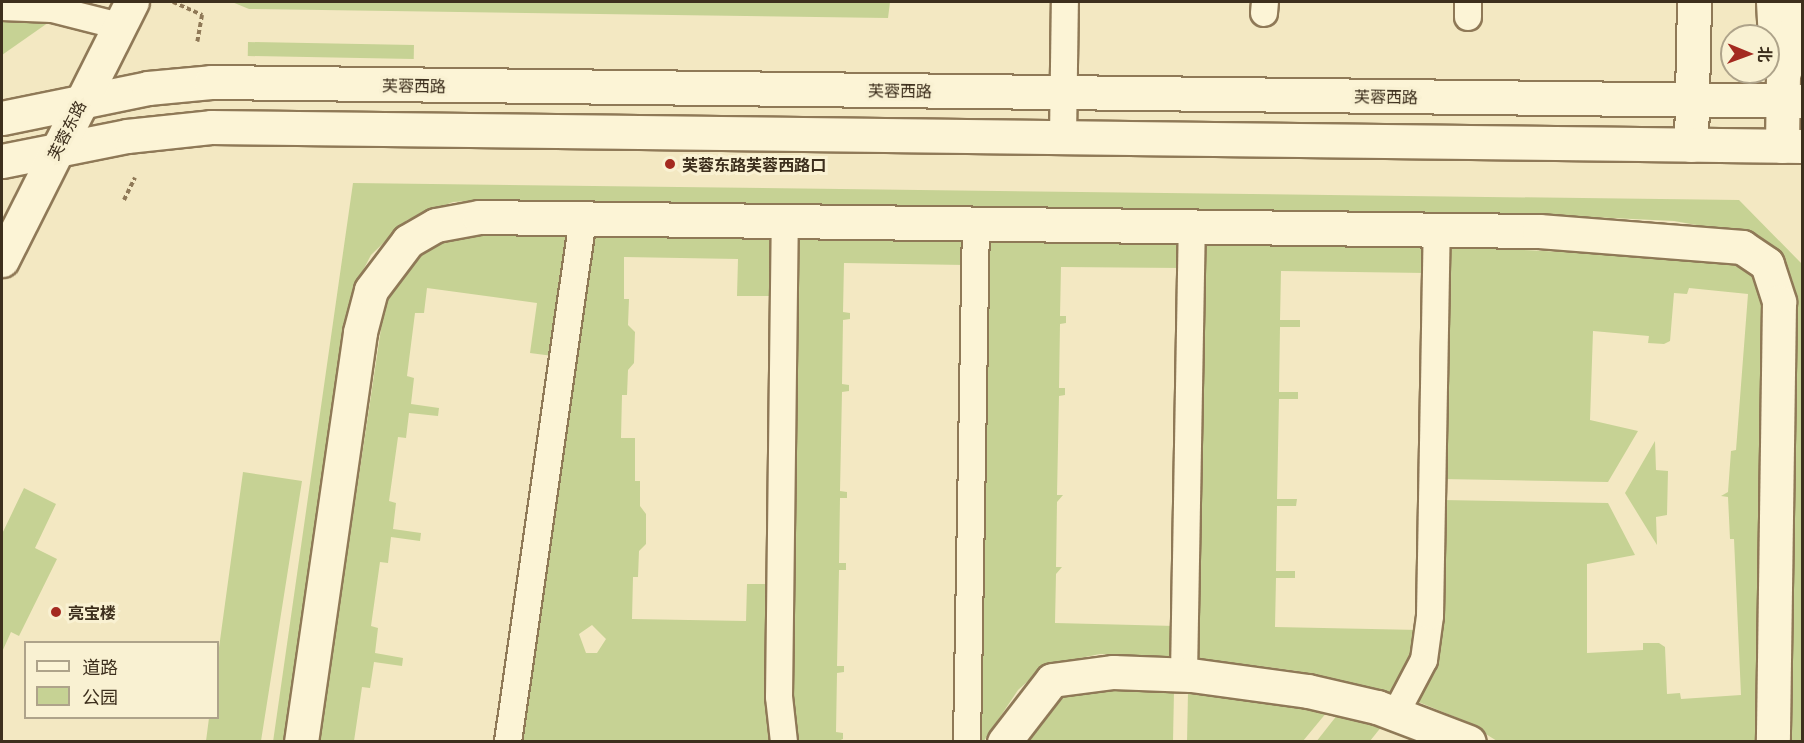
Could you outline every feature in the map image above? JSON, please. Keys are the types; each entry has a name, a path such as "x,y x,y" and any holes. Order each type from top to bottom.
{"main road":[{"path":"1692,145 1694,2"},
{"path":"2,161 55,150 211,128 1792,146 1789,93 1799,2"},
{"name":"芙蓉东路","path":"2,260 125,14"},
{"name":"芙蓉西路","path":"2,118 81,100 212,82 1692,100 1789,93"},
{"path":"301,741 360,332 382,270 408,241 459,218 1192,226 1609,234 1726,244 1762,258 1774,277 1780,340 1773,741"},
{"path":"1004,741 1041,689 1060,677 1184,675 1344,699 1396,713 1469,741"}],"lane":[{"path":"1063,137 1065,2"},
{"path":"1770,2 1770,24 1789,93"},
{"path":"2,7 75,13 125,14"},
{"path":"508,741 583,218"},
{"path":"784,741 779,697 785,221"},
{"path":"967,741 976,224"},
{"path":"1184,675 1192,226"},
{"path":"1396,713 1424,660 1430,616 1437,229"}],"path":[{"path":"173,2 202,15"}],"green space":[{"path":"2,2 52,20 2,55"},
{"path":"232,2 890,2 888,18 249,9"},
{"path":"248,42 414,45 414,59 248,56"},
{"path":"353,183 1739,200 1802,264 1802,741 1790,742 1793,281 1774,247 1758,236 1674,221 1529,214 484,200 453,202 407,220 371,255 359,278 344,326 285,741 273,742"},
{"path":"479,234 570,235 553,356 530,353 537,303 427,288 424,313 415,313 407,376 414,378 411,404 439,408 438,416 409,413 406,438 398,437 389,501 396,503 393,529 421,533 420,541 391,537 388,563 380,562 371,626 378,628 375,653 403,658 402,666 374,662 370,688 362,687 354,741 319,742 385,302 418,254 433,245"},
{"path":"591,235 775,238 774,296 737,296 738,259 624,257 624,299 629,299 628,325 635,332 634,363 628,370 627,395 622,395 621,438 635,438 635,481 640,481 640,506 646,514 646,544 639,551 638,577 633,577 632,619 746,621 747,584 771,584 773,741 518,742","holes":["592,625 606,639 597,653 586,653 579,634"]},
{"path":"796,238 965,240 965,265 844,263 843,312 850,313 850,319 843,320 842,384 849,385 849,391 842,392 840,491 847,492 847,498 840,498 839,563 846,563 846,570 839,570 837,666 844,666 844,672 837,673 836,732 843,733 843,739 836,742 794,742 790,702"},
{"path":"985,240 1182,243 1182,268 1061,267 1060,316 1066,316 1066,323 1060,324 1059,388 1065,388 1065,395 1059,396 1057,495 1063,495 1057,502 1056,567 1062,567 1056,574 1055,623 1175,626 1175,657 1100,654 1046,665 1018,690 984,741 977,742"},
{"path":"1202,243 1426,246 1426,273 1281,271 1280,320 1300,320 1300,327 1280,327 1279,392 1298,392 1298,399 1279,399 1277,499 1297,499 1296,506 1277,506 1276,571 1295,571 1295,578 1276,578 1275,627 1419,630 1396,694 1297,671 1194,658"},
{"path":"1446,246 1720,260 1753,273 1761,290 1763,337 1756,741 1497,741 1465,721 1416,701 1442,500 1608,503 1635,555 1587,564 1587,653 1643,650 1643,643 1659,643 1665,647 1667,694 1680,693 1681,699 1741,695 1734,539 1730,539 1728,497 1721,496 1728,492 1731,451 1736,450 1748,294 1689,288 1687,294 1674,293 1670,341 1664,344 1648,343 1649,336 1593,331 1590,420 1638,431 1608,482 1442,479"},
{"path":"1655,441 1656,470 1668,471 1667,515 1656,517 1657,545 1625,493"},
{"path":"243,472 302,481 261,741 206,741 209,719 219,719 219,648"},
{"path":"24,488 56,504 35,548 57,559 19,636 11,632 2,652 2,534"},
{"path":"1093,689 1174,691 1173,741 1024,742 1063,694"},
{"path":"1188,692 1292,705 1327,712 1303,741 1187,742"},
{"path":"1338,714 1382,726 1370,741 1316,742"}],"place":[{"name":"芙蓉东路芙蓉西路口","path":"670,164"},
{"name":"亮宝楼","path":"56,612"}]}
